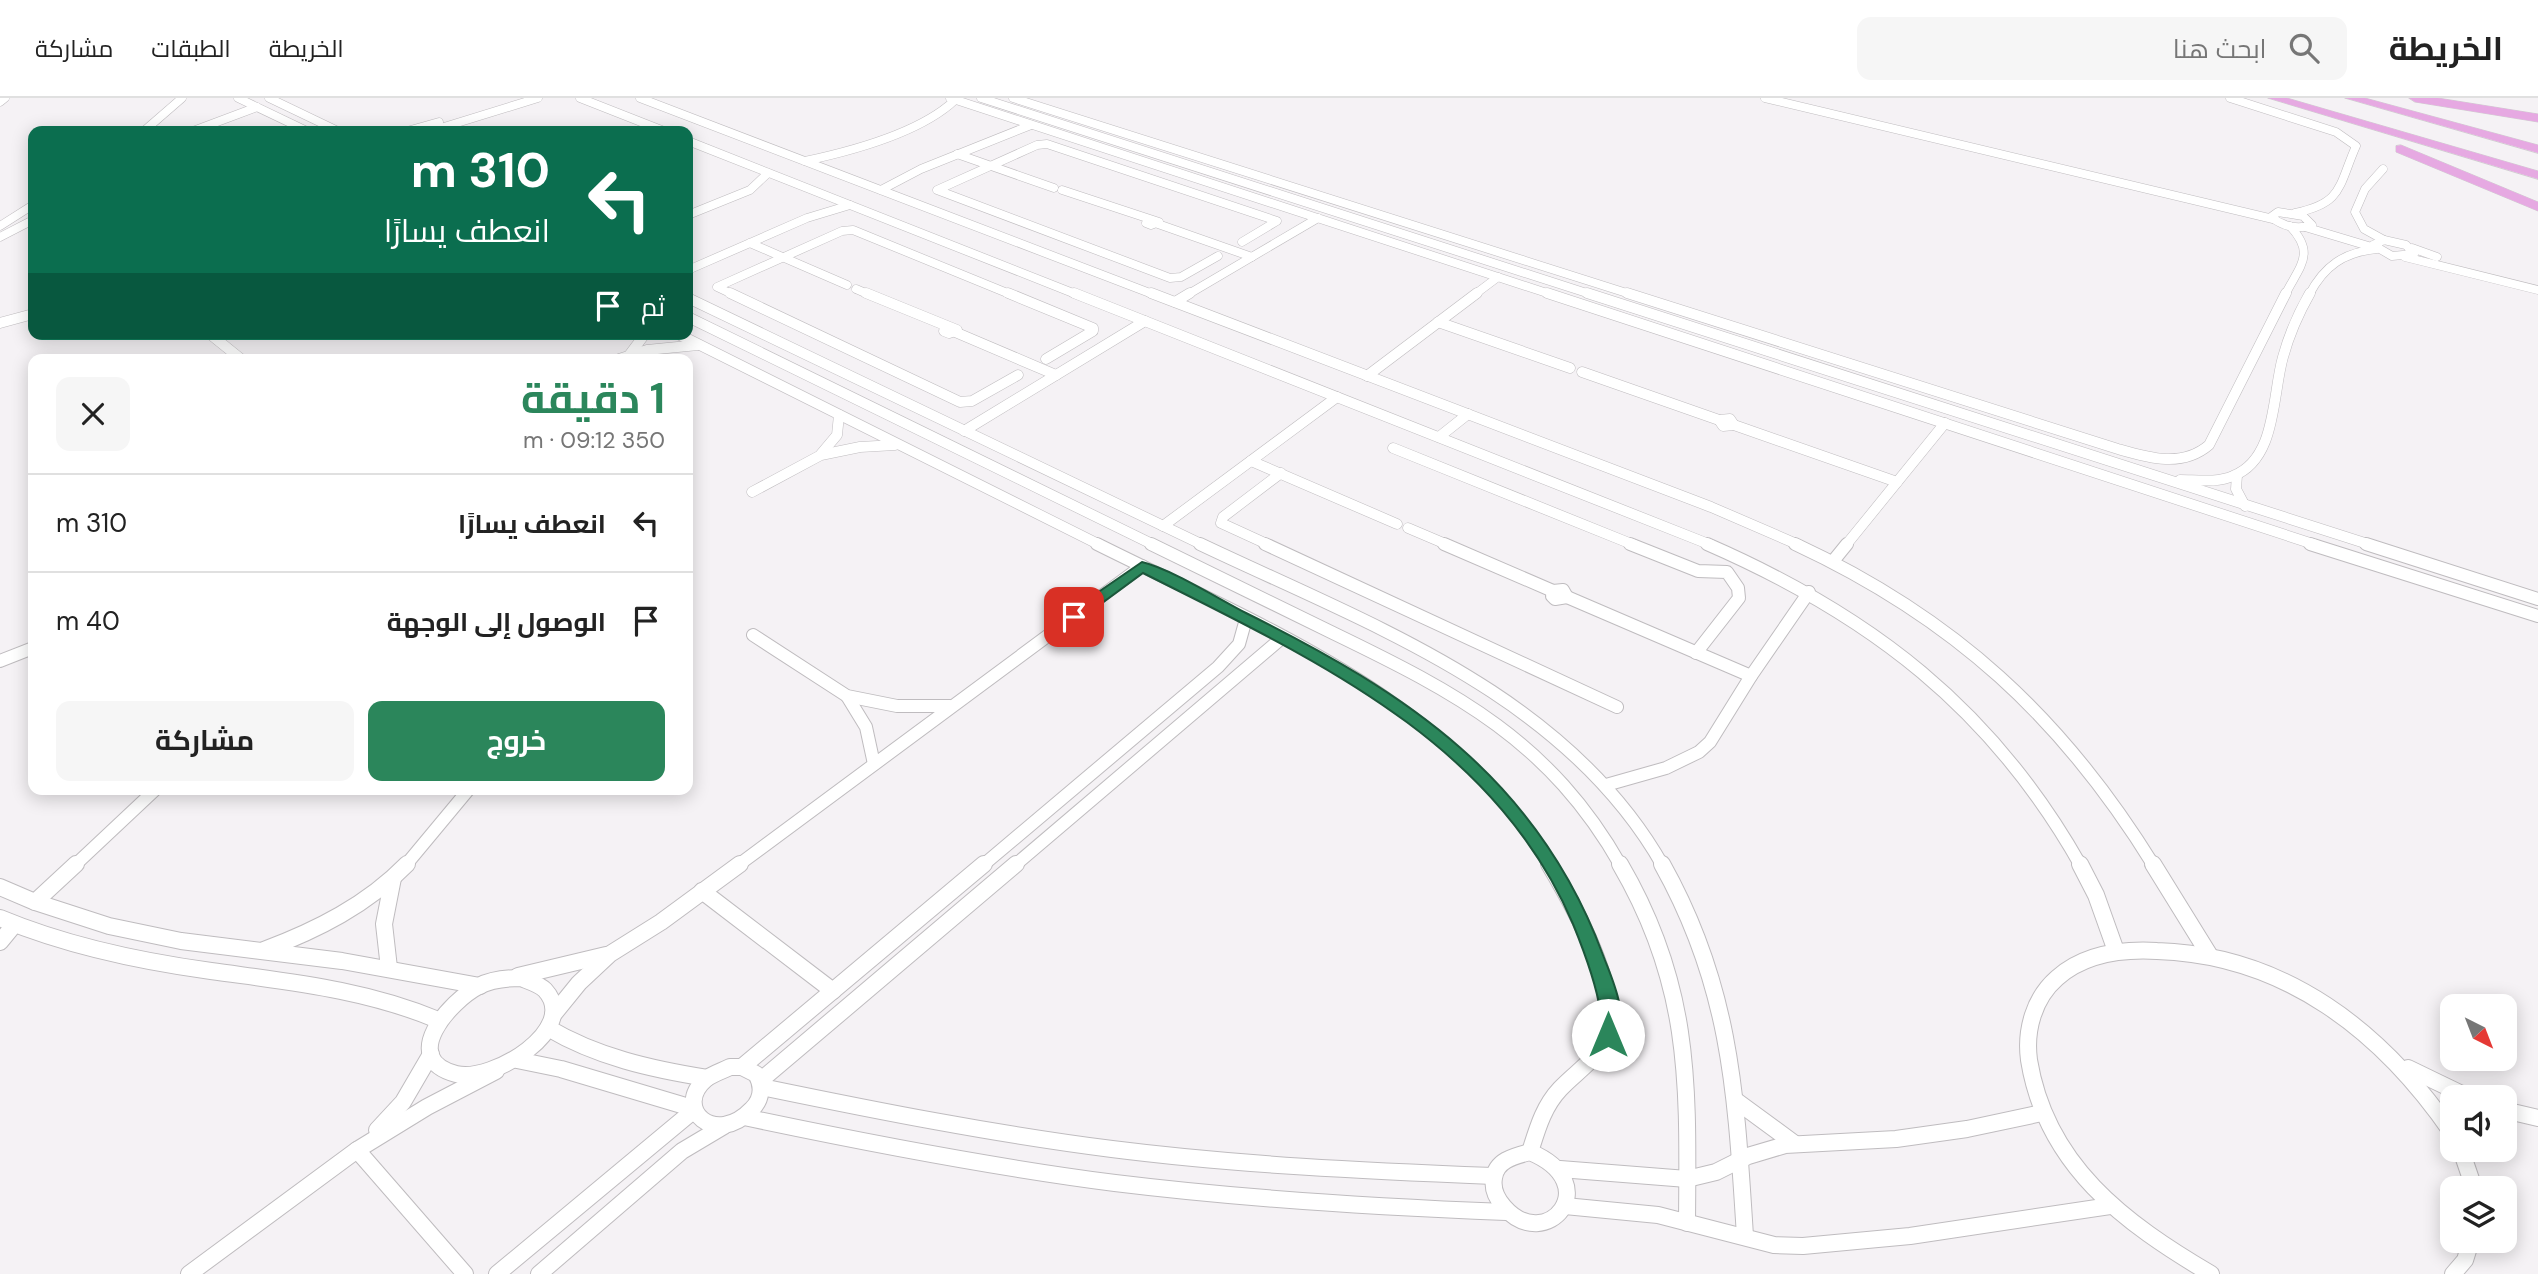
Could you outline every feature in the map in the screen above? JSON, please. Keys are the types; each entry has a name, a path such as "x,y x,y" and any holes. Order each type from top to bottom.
{"highway":[{"path":"2273,98 2538,175"},
{"path":"2307,98 2538,163"},
{"path":"2351,98 2538,149"},
{"path":"2396,98 2538,136"},
{"path":"2415,98 2538,118"},
{"path":"2288,102 2538,206"}],"street":[{"path":"0,102 5,98"},
{"path":"150,126 182,98"},
{"path":"239,98 297,126"},
{"path":"269,98 328,126"},
{"path":"423,126 513,98"},
{"path":"447,126 538,98"},
{"path":"580,98 651,126"},
{"path":"640,98 1776,533 1833,560 1931,621 2013,688 2046,720 2105,790 2210,956"},
{"path":"981,98 2538,598"},
{"path":"1013,98 2118,449 2157,458 2191,456 2203,452 2306,254 2303,240 2290,226 2275,216 1794,98"},
{"path":"1765,98 2275,216 2319,208 2333,200 2356,146 2336,132 2230,98"},
{"path":"805,161 837,155 931,118 947,109 952,99 1945,423 2104,478 2538,617"},
{"path":"206,126 257,107"},
{"path":"226,126 270,113"},
{"path":"881,190 896,180 1032,125"},
{"path":"1050,145 1082,131"},
{"path":"693,143 1107,311 1145,321 1685,534 1809,592 1888,644 1974,720 2017,768 2055,821 2088,878 2116,951"},
{"path":"1218,256 1178,278 1166,276 937,191 1037,145 1050,145 1277,221 1242,242"},
{"path":"957,154 1148,220 1148,225 1158,224 1252,257"},
{"path":"2383,169 2365,189 2355,212 2364,229 2378,244 2405,257 2538,289"},
{"path":"693,213 750,190 768,173"},
{"path":"693,268 821,213 851,205"},
{"path":"0,226 28,208"},
{"path":"2295,213 2307,224"},
{"path":"1175,302 1318,219"},
{"path":"1,236 28,223"},
{"path":"2290,226 2307,224 2378,244 2412,248 2538,289"},
{"path":"14,230 28,231"},
{"path":"1017,375 972,401 960,402 717,288 842,231 853,230 1094,330 1046,359"},
{"path":"1413,250 1425,241"},
{"path":"750,243 1056,375"},
{"path":"2160,477 2202,480 2237,475 2249,463 2266,439 2283,357 2317,280 2329,266 2345,255 2378,244"},
{"path":"2405,257 2414,254 2412,248"},
{"path":"1143,290 1166,276"},
{"path":"1367,376 1498,277"},
{"path":"693,301 723,292"},
{"path":"693,301 1360,620 1496,691 1548,729 1606,785 1635,821 1662,863 1686,909 1706,959 1721,1012 1735,1100 1745,1236"},
{"path":"0,323 28,315"},
{"path":"693,319 1443,688 1511,735 1547,766 1579,803 1613,851 1647,915 1665,961 1678,1012 1685,1065 1687,1223"},
{"path":"1084,324 1094,319"},
{"path":"964,431 1145,321"},
{"path":"1438,322 1570,368 1573,373 1582,372 1719,420 1723,426 1734,425 1897,482"},
{"path":"217,340 235,354"},
{"path":"630,354 640,340"},
{"path":"689,340 1283,637 1418,719 1466,760 1510,808 1549,862 1582,923 1611,1014 1608,1035 1597,1055 1557,1092 1540,1120 1530,1152"},
{"path":"630,354 665,347 699,345"},
{"path":"1163,526 1338,397"},
{"path":"1923,416 1933,404"},
{"path":"1439,437 1468,414"},
{"path":"821,454 836,435 839,415"},
{"path":"1833,560 1945,423"},
{"path":"752,492 821,454 860,447 899,445"},
{"path":"1393,448 1693,569 1727,572 1738,588 1739,597 1696,653"},
{"path":"1251,461 1397,524 1406,523 1409,528 1553,591 1551,593 1555,599 1567,597 1751,676"},
{"path":"1281,473 1223,517 1221,523 1617,707"},
{"path":"2237,475 2236,489 2245,506"},
{"path":"189,1274 357,1150 427,1107 517,1060 536,1045 579,983 610,954 702,891 1142,566"},
{"path":"1606,785 1666,768 1699,752 1719,730 1751,676 1809,592"},
{"path":"693,1110 693,1098 707,1078 718,1071 742,1067 1218,667 1239,644 1246,619"},
{"path":"1341,637 1360,620"},
{"path":"752,635 847,696 897,706 952,706"},
{"path":"761,1084 1283,637"},
{"path":"0,662 28,650"},
{"path":"847,696 866,727 874,764"},
{"path":"35,902 150,795"},
{"path":"262,951 298,938 366,900 393,878 464,795"},
{"path":"389,968 384,923 393,878"},
{"path":"0,887 35,902 121,928 181,941 389,968 480,986"},
{"path":"702,891 833,991"},
{"path":"0,942 7,922 87,947 160,963 365,992 403,1004 438,1020"},
{"path":"2211,1274 2166,1250 2110,1206 2067,1154 2042,1113 2029,1073 2027,1036 2036,1005 2054,980 2082,962 2116,951 2160,949 2210,956 2264,973 2301,990 2345,1018 2402,1065 2440,1113"},
{"path":"496,1071 478,1075 447,1072 436,1065 430,1054 429,1044 438,1020 456,1001 480,986 503,978 610,954"},
{"path":"503,978 521,978 536,982 547,990 553,1001 550,1022"},
{"path":"550,1022 581,1045 642,1065 707,1078"},
{"path":"357,1150 402,1102 430,1054"},
{"path":"517,1060 561,1069 693,1110 704,1124 723,1126"},
{"path":"2402,1065 2443,1085"},
{"path":"539,1274 682,1151 723,1126 744,1117 760,1097 761,1084 756,1074 742,1067"},
{"path":"761,1084 958,1126 1153,1154 1274,1166 1493,1176"},
{"path":"1735,1100 1795,1144"},
{"path":"497,1274 693,1110"},
{"path":"1560,1169 1687,1179 1716,1172 1766,1149 1795,1144 1896,1139 1967,1129 2042,1113"},
{"path":"2517,1113 2538,1118"},
{"path":"744,1117 949,1158 1166,1189 1379,1207 1506,1212"},
{"path":"357,1150 465,1274"},
{"path":"1530,1152 1547,1158 1560,1169 1567,1181 1569,1194 1565,1206 1557,1216 1546,1222 1518,1220 1497,1202 1493,1176 1500,1162 1513,1154 1530,1152"},
{"path":"1565,1206 1645,1213 1774,1245 1803,1246 1910,1236 2110,1206"},
{"path":"2453,1274 2467,1253"}],"route":[{"path":"1074,617 1142,566 1283,637 1418,719 1466,760 1510,808 1549,862 1582,923 1606,992 1611,1014 1608,1035"}]}
